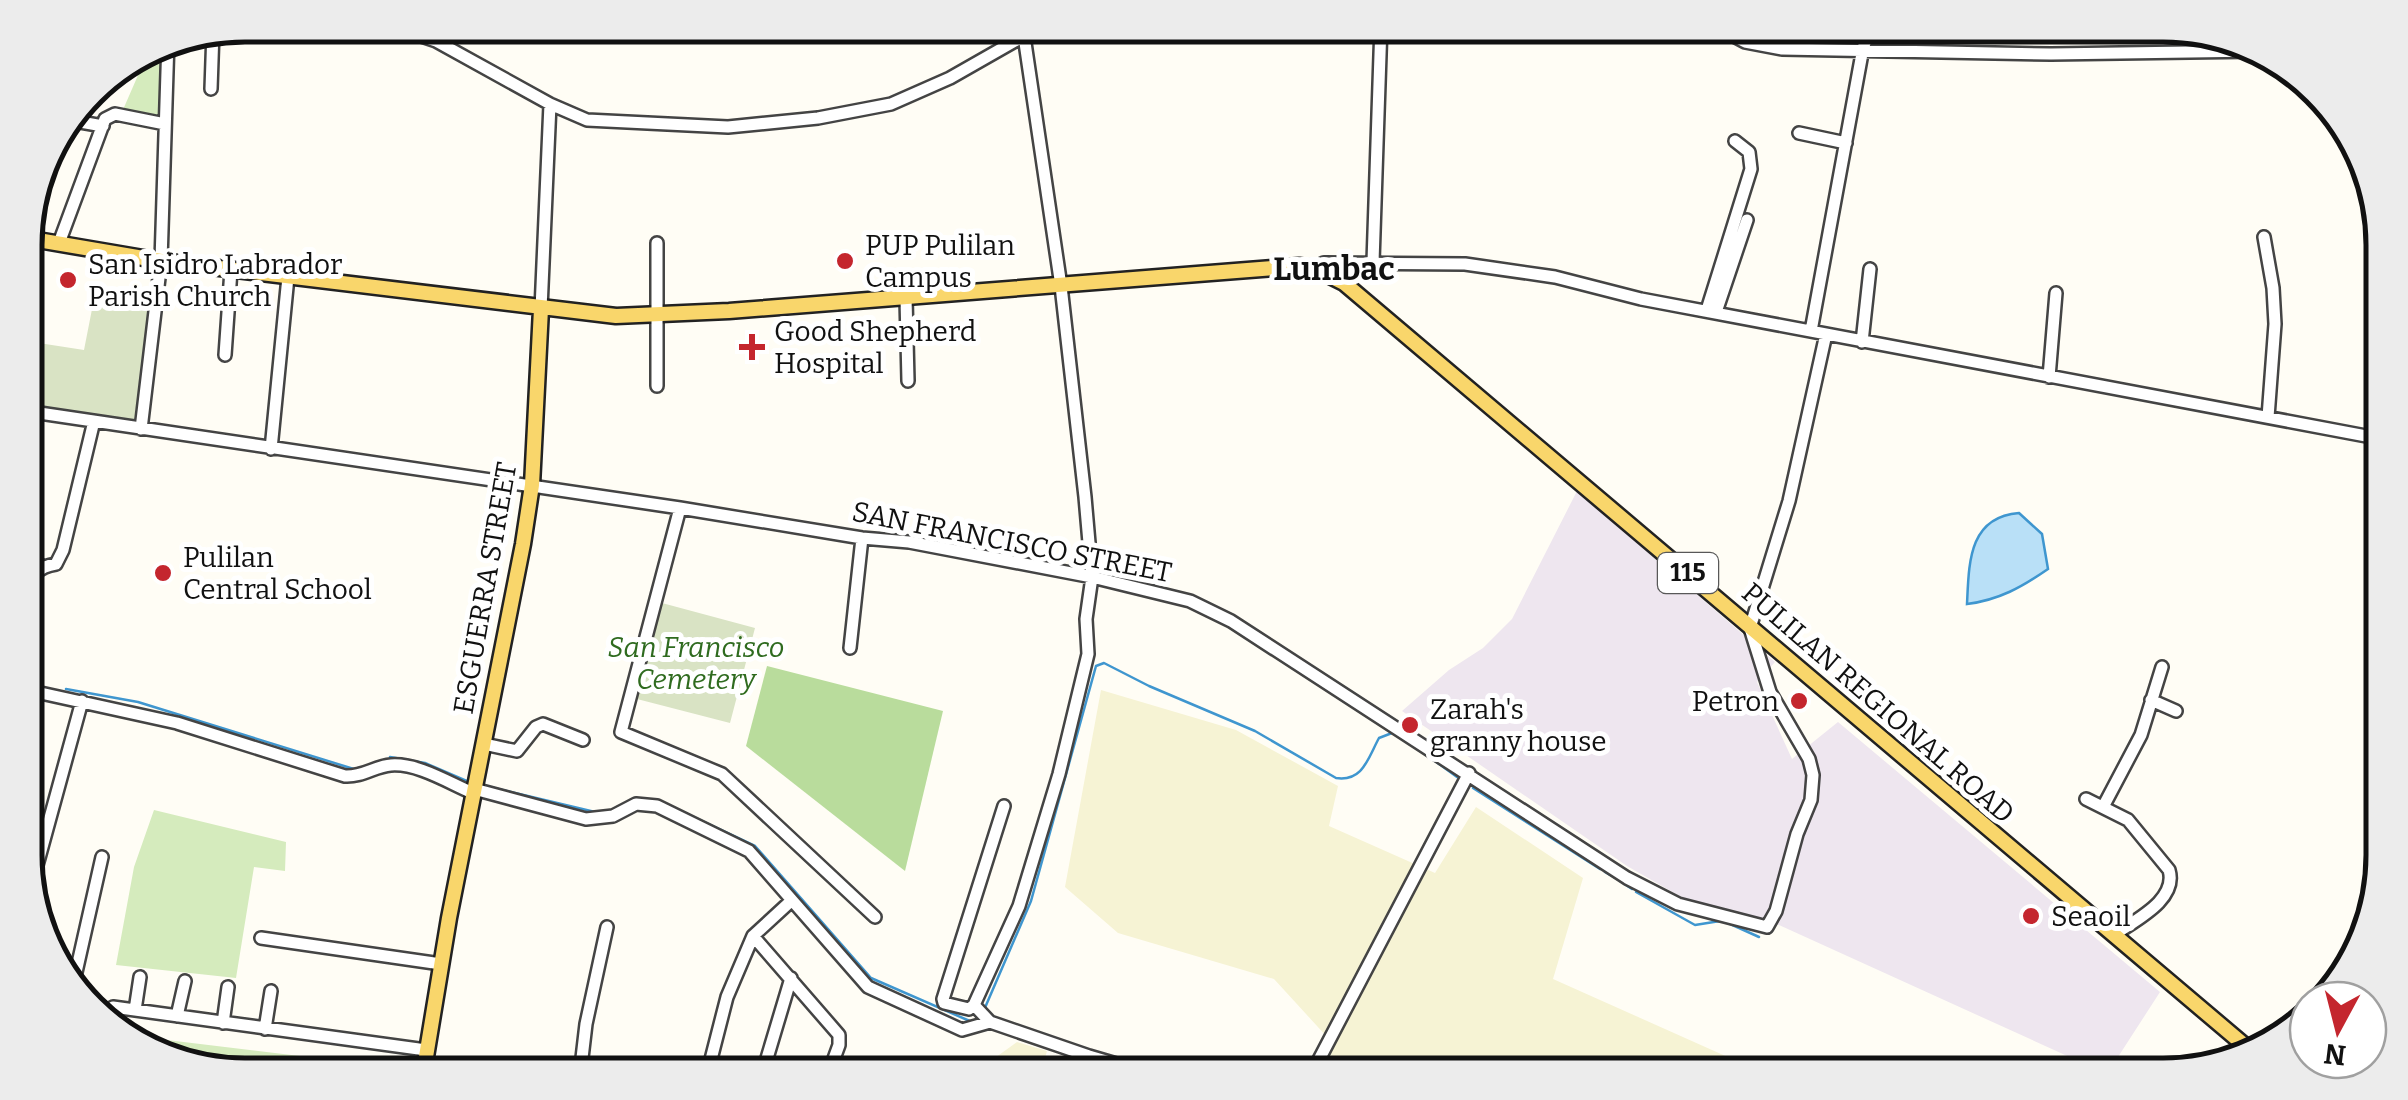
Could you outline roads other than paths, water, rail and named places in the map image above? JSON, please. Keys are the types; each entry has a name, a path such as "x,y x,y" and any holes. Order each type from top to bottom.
{"main road":[{"path":"43,241 288,278 616,316 906,298 1298,266 1314,268"},
{"name":"PULILAN REGIONAL ROAD","path":"1314,268 1344,283 2240,1042"},
{"name":"ESGUERRA STREET","path":"425,1058 473,791 502,666 532,485 540,310"}],"street":[{"path":"1374,262 1380,42"},
{"path":"1746,42 1760,46 2051,54 2224,52"},
{"path":"1811,330 1865,42"},
{"path":"439,43 550,104 588,120 728,128 818,118 892,104 950,78 1012,43"},
{"path":"1004,806 943,1000 962,1009 974,1005 1019,906 1059,774 1088,654 1086,619 1092,577 1061,286 1025,43"},
{"path":"211,89 213,45"},
{"path":"142,429 161,261 168,58"},
{"name":"ESGUERRA STREET","path":"540,310 550,104"},
{"path":"59,243 105,119 115,114 166,124"},
{"path":"84,123 102,126"},
{"path":"1799,133 1846,142"},
{"path":"1711,311 1751,168 1749,152 1735,141"},
{"path":"1711,311 1747,220"},
{"path":"2264,238 2275,324 2268,418"},
{"path":"657,244 657,386"},
{"path":"1314,268 1324,263 1465,264 1555,278 1862,342 2366,436"},
{"path":"1862,342 1870,269"},
{"path":"224,355 230,270"},
{"path":"271,450 288,278"},
{"path":"2049,377 2056,292"},
{"path":"906,298 908,380"},
{"path":"1750,628 1790,501 1826,334"},
{"name":"SAN FRANCISCO STREET","path":"43,414 908,542 1092,577 1190,602 1231,621 1627,878 1678,904 1768,927 1811,800 1813,775 1809,760 1770,692 1750,628"},
{"path":"42,566 56,564 63,550 94,422"},
{"path":"680,508 620,732 722,774 875,917"},
{"path":"850,648 862,538"},
{"path":"2103,807 2134,750 2162,667"},
{"path":"42,693 177,722 345,776 358,776 386,764 397,765 418,769 473,791 586,819 613,816 636,804 657,806 744,847 868,987 962,1030 990,1022"},
{"path":"2152,700 2176,710"},
{"path":"42,847 82,701"},
{"path":"484,744 517,750 543,724 583,740"},
{"path":"1320,1057 1469,773"},
{"path":"2086,799 2134,826 2172,879 2160,902 2114,935"},
{"path":"77,966 102,858"},
{"path":"712,1058 727,997 753,936 790,901"},
{"path":"582,1058 607,928"},
{"path":"753,936 839,1037 833,1058"},
{"path":"260,938 440,964"},
{"path":"136,1010 140,977"},
{"path":"767,1058 792,978"},
{"path":"178,1016 185,980"},
{"path":"223,1023 228,988"},
{"path":"266,1029 271,991"},
{"path":"974,1005 990,1022 1092,1058"},
{"path":"113,1007 426,1050"}],"water":[{"path":"2019,513 2042,534 2048,569 2010,592 1967,604 1971,559 1981,533 2002,516"}],"waterway":[{"path":"984,1010 1031,901 1096,666 1104,663 1255,731 1336,778 1359,772 1379,738 1392,733"},
{"path":"66,689 138,702 357,770"},
{"path":"1424,753 1457,777"},
{"path":"390,757 425,763 469,782"},
{"path":"490,787 595,812"},
{"path":"1473,788 1600,869"},
{"path":"672,807 755,846 871,978 972,1022"},
{"path":"1605,872 1617,879"},
{"path":"1620,881 1632,889"},
{"path":"1636,892 1695,925 1720,921"},
{"path":"1728,923 1759,937"}],"place":[{"name":"PUP Pulilan Campus","path":"845,261"},
{"name":"San Isidro Labrador Parish Church","path":"68,280"},
{"name":"Good Shepherd Hospital","path":"752,347"},
{"name":"Pulilan Central School","path":"163,573"},
{"name":"Petron","path":"1799,701"},
{"name":"Zarah's granny house","path":"1410,725"},
{"name":"Seaoil","path":"2031,916"}],"district":[{"name":"Lumbac","path":"1334,269"}],"park label":[{"name":"San Francisco Cemetery","path":"696,663"}]}
